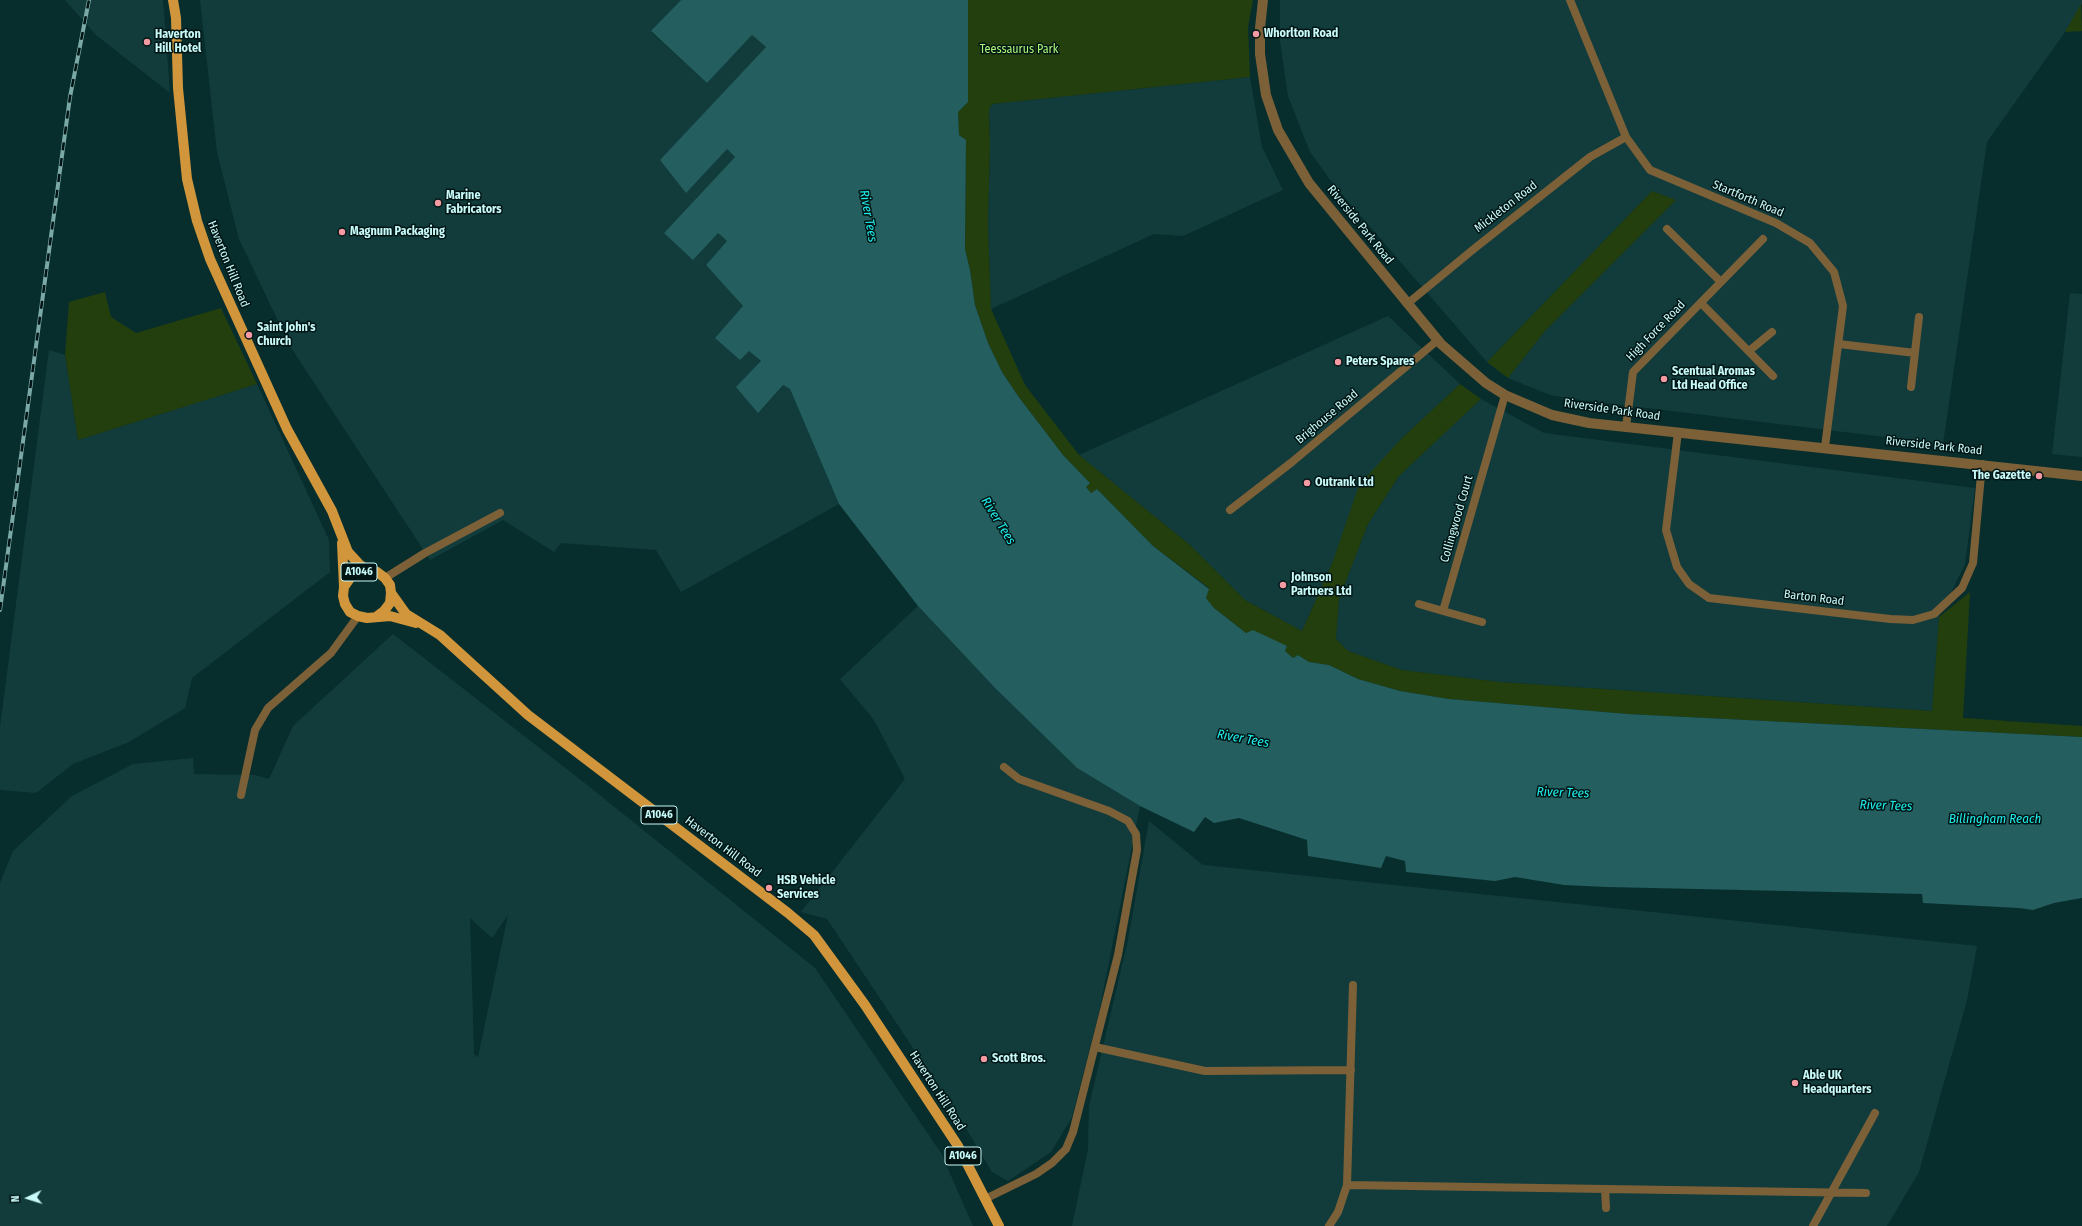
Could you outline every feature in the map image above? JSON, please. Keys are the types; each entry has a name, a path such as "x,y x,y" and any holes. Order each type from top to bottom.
{"main road":[{"name":"Haverton Hill Road","path":"173,0 176,18 178,88 182,131 192,200 197,221 210,259 287,429 332,511 348,552 358,564 367,570 377,572 385,578 390,585 392,593 406,614 440,635 528,715 814,935 865,1005 958,1146 998,1226"},
{"name":"Haverton Hill Road","path":"342,539 343,596 345,604 350,612 367,618 390,616 423,625"},
{"name":"A1046","path":"344,587 353,574 367,570"},
{"path":"376,617 387,607 392,593"}],"street":[{"name":"Riverside Park Road","path":"1263,0 1260,28 1261,68 1266,95 1278,130 1310,184 1438,340 1486,383 1505,395 1552,415 1589,423 1825,447 2082,476"},
{"name":"Startforth Road","path":"1570,0 1626,137 1650,170 1776,223 1810,243 1834,272 1843,306 1825,447"},
{"name":"Mickleton Road","path":"1407,304 1585,161 1626,137"},
{"path":"1667,229 1721,282"},
{"name":"High Force Road","path":"1626,427 1633,372 1764,239"},
{"name":"High Force Road","path":"1701,302 1773,376"},
{"path":"1911,387 1919,317"},
{"path":"1749,352 1772,332"},
{"name":"Brighouse Road","path":"1230,510 1292,462 1438,340"},
{"path":"1839,344 1915,353"},
{"name":"Collingwood Court","path":"1443,611 1505,395"},
{"name":"Barton Road","path":"1678,432 1666,530 1677,567 1689,584 1709,598 1890,619 1913,620 1934,614 1962,588 1973,563 1982,464"},
{"path":"385,578 419,556 500,513"},
{"path":"1419,604 1482,622"},
{"path":"241,795 255,730 268,708 331,653 358,616"},
{"path":"985,1199 1036,1174 1052,1163 1066,1149 1073,1132 1118,955 1137,850 1136,834 1128,821 1109,811 1020,779 1004,767"},
{"path":"1329,1226 1338,1212 1347,1185 1353,985"},
{"path":"1095,1047 1205,1071 1350,1070"},
{"path":"1813,1226 1875,1113"},
{"path":"1347,1185 1866,1193"},
{"path":"1605,1189 1606,1208"},
{"path":"1816,1193 1821,1212"}],"shaded area":[{"path":"65,0 163,0 170,93 96,35"},
{"path":"200,0 681,0 651,32 707,83 752,35 766,47 661,160 727,149 735,157 664,233 718,233 727,241 706,265 743,306 740,360 749,350 783,385 790,389 839,504 681,592 656,550 561,543 554,552 503,520 430,560 290,346 239,239 217,152"},
{"path":"1280,0 2082,0 2082,4 2065,32 1987,142 1943,444 1581,400 1550,395 1508,378 1545,331 1676,200 1652,191 1487,362 1334,185 1310,152 1288,96 1280,41"},
{"path":"1250,77 1262,147 1283,190 1183,236 1154,234 991,309 988,223 990,145 989,110 992,104"},
{"path":"2070,293 2082,294 2082,457 2052,454"},
{"path":"1388,316 1460,384 1402,438 1333,561 1302,631 1245,600 1190,545 1079,455"},
{"path":"49,350 65,355 78,440 257,384 329,540 330,572 192,678 185,708 129,742 73,764 36,793 0,790 0,727"},
{"path":"1481,399 1544,433 1975,488 1965,564 1939,617 1932,711 1500,682 1402,670 1348,651 1336,639 1339,599 1368,524 1399,476"},
{"path":"918,606 995,688 1077,768 1140,806 1099,1012 1072,1117 1051,1152 1008,1181 992,1172 961,1120 827,919 801,912 905,779 874,720 840,679"},
{"path":"393,634 586,784 815,968 941,1153 973,1226 0,1226 0,883 13,851 72,796 133,764 193,758 194,774 255,775 269,779 293,726","holes":["508,915 478,1057 474,1054 470,918 492,938"]},
{"path":"1149,821 1203,865 1977,946 1967,1000 1919,1172 1887,1226 1072,1226 1088,1149 1089,1106 1128,940"}],"green space":[{"name":"Teessaurus Park","path":"968,0 1253,0 1248,27 1250,77 992,104 989,110 990,145 988,223 991,309 1025,385 1079,455 1190,545 1245,600 1302,631 1333,561 1359,485 1402,438 1460,384 1481,399 1399,476 1368,524 1339,599 1336,639 1348,651 1402,670 1500,682 1932,711 1939,617 1970,592 1963,718 2082,726 2082,737 1628,714 1449,699 1400,691 1358,679 1329,665 1309,662 1298,655 1293,658 1285,651 1287,646 1246,633 1214,608 1206,598 1209,588 1153,546 1097,489 1091,493 1086,487 1090,483 1063,455 1018,396 1002,372 988,343 975,305 970,270 965,249 966,140 959,135 958,112 968,102"},
{"path":"2081,4 2082,31 2065,32"},
{"path":"1652,191 1676,200 1545,331 1508,378 1487,362"},
{"path":"105,292 111,317 136,333 221,308 257,384 78,440 65,355 69,302"}],"water":[{"path":"681,0 968,0 968,102 958,112 959,135 966,140 965,249 970,270 975,305 988,343 1002,372 1018,396 1063,455 1090,483 1086,487 1091,493 1097,489 1153,546 1209,589 1206,598 1214,608 1246,633 1253,630 1287,646 1285,651 1293,658 1298,655 1309,662 1329,665 1358,679 1400,691 1449,699 1628,714 2082,737 2082,898 2054,903 2033,910 1923,903 1922,894 1607,887 1564,885 1515,877 1495,881 1406,872 1405,861 1386,856 1381,868 1308,856 1307,840 1239,818 1214,823 1205,817 1194,832 1140,806 1077,768 995,688 918,606 839,504 790,389 783,385 758,413 736,387 761,361 749,351 740,360 715,338 743,306 706,265 727,241 718,233 693,260 664,233 735,157 727,149 686,193 660,160 766,47 752,35 707,83 651,31"}],"railway":[{"path":"0,610 70,97 89,0"}],"place":[{"name":"Whorlton Road","path":"1256,34"},
{"name":"Haverton Hill Hotel","path":"147,42"},
{"name":"Marine Fabricators","path":"438,203"},
{"name":"Magnum Packaging","path":"342,232"},
{"name":"Saint John's Church","path":"249,335"},
{"name":"Peters Spares","path":"1338,362"},
{"name":"Scentual Aromas Ltd Head Office","path":"1664,379"},
{"name":"The Gazette","path":"2039,476"},
{"name":"Outrank Ltd","path":"1307,483"},
{"name":"Johnson Partners Ltd","path":"1283,585"},
{"name":"HSB Vehicle Services","path":"769,888"},
{"name":"Scott Bros.","path":"984,1059"},
{"name":"Able UK Headquarters","path":"1795,1083"}],"water label":[{"name":"River Tees","path":"868,216"},
{"name":"River Tees","path":"998,521"},
{"name":"River Tees","path":"1243,739"},
{"name":"River Tees","path":"1563,793"},
{"name":"River Tees","path":"1886,806"},
{"name":"Billingham Reach","path":"1995,819"}]}
